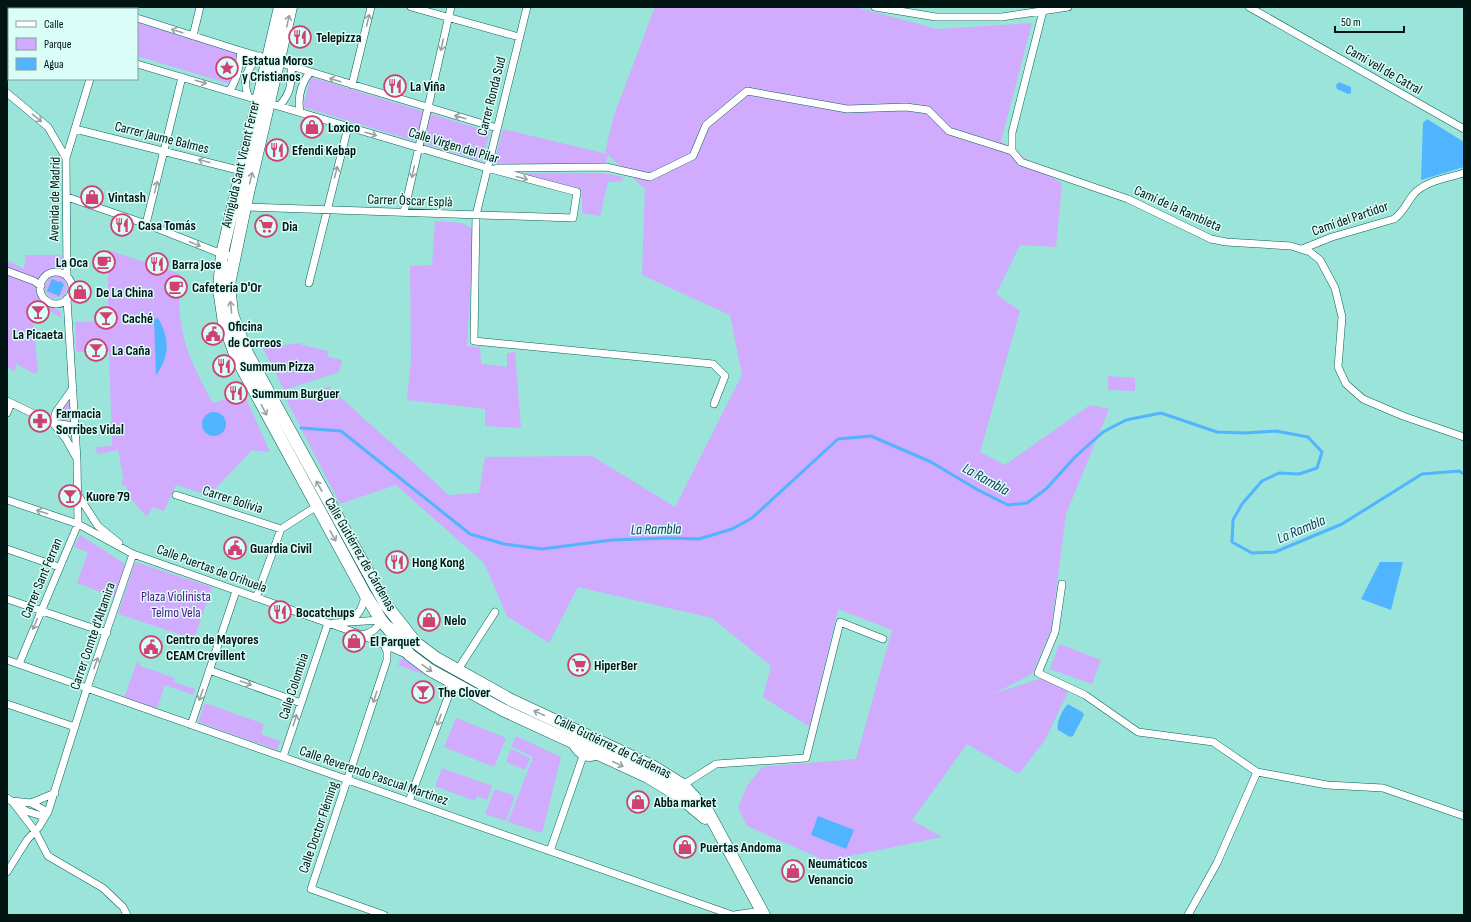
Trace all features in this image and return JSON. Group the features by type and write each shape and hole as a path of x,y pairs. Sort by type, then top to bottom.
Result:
{"highway":[{"name":"Avinguda Sant Vicent Ferrer","path":"235,257 245,207 275,104 269,59 280,7"},
{"name":"Avinguda Sant Vicent Ferrer","path":"222,254 242,171 253,97 292,7"},
{"name":"Calle Gutiérrez de Cárdenas","path":"222,254 219,289 224,323 236,357 365,594 381,620 410,655 453,684 600,756 648,777 676,794 704,817 725,845"},
{"name":"Calle Gutiérrez de Cárdenas","path":"235,257 229,284 232,314 246,353 386,605 416,643 458,671 511,700 654,767 683,785 708,812 725,845"},
{"path":"725,845 763,913"}],"street":[{"path":"104,7 110,8"},
{"path":"193,36 200,7"},
{"path":"352,85 371,7"},
{"path":"411,7 519,37"},
{"path":"404,212 451,7"},
{"name":"Carrer Ronda Sud","path":"527,7 476,215 474,341 713,364 725,376 714,404"},
{"path":"875,7 936,17 1002,17 1068,7"},
{"name":"Camí vell de Catral","path":"1249,7 1464,129"},
{"path":"487,168 606,167 650,177 693,156 706,125 747,91 846,109 906,107 928,110 949,131 1012,151 1012,133 1042,11"},
{"name":"Calle Virgen del Pilar","path":"138,18 427,108 497,128"},
{"path":"230,90 236,81 241,51"},
{"path":"253,97 245,86 245,74 250,64 269,59"},
{"name":"Calle Virgen del Pilar","path":"138,64 230,90 487,168 577,192 573,218"},
{"path":"275,104 287,97 291,88 291,66"},
{"path":"300,112 300,90 310,72"},
{"path":"146,224 182,77"},
{"name":"Avenida de Madrid","path":"67,275 66,158 90,80"},
{"path":"7,93 48,127 66,158"},
{"path":"309,283 348,127"},
{"name":"Carrer Jaume Balmes","path":"75,129 242,171"},
{"name":"Camí de la Rambleta","path":"1012,151 1021,162 1128,200 1211,239 1226,242 1291,246 1310,252 1320,260 1335,288 1342,317 1338,367 1346,384 1363,399 1403,416 1464,437"},
{"name":"Camí del Partidor","path":"1302,249 1332,237 1394,219 1401,214 1413,195 1421,188 1464,174"},
{"path":"67,197 146,224 222,254 235,257"},
{"name":"Carrer Òscar Esplà","path":"245,207 573,218"},
{"path":"7,271 34,281 41,286"},
{"path":"52,272 67,275 72,284 71,295 67,300 58,304 48,302 41,294 43,278 52,272"},
{"path":"67,300 77,460 78,524"},
{"path":"52,423 56,412 73,388"},
{"path":"7,413 9,402 52,423 74,426"},
{"path":"52,423 66,439 77,460"},
{"name":"Calle Puertas de Orihuela","path":"77,494 98,526 133,554"},
{"name":"Carrer Bolívia","path":"176,495 281,529"},
{"path":"7,500 78,524 98,526"},
{"path":"256,598 281,529 317,506"},
{"name":"Calle Puertas de Orihuela","path":"78,524 133,554 362,635 410,655"},
{"name":"Carrer Sant Ferran","path":"19,664 78,524"},
{"path":"7,549 59,567"},
{"name":"Carrer Comte d'Altamira","path":"7,872 27,840 46,815 55,794 87,688 133,554"},
{"path":"1062,584 1055,632 1038,673 1085,694 1138,732 1213,742 1257,772 1327,785 1383,788 1464,816"},
{"path":"191,724 236,591"},
{"path":"350,622 357,616 365,594"},
{"path":"7,599 107,633"},
{"path":"362,635 371,633 378,628 386,605"},
{"path":"458,671 495,612"},
{"path":"381,620 416,643"},
{"name":"Calle Puertas de Orihuela","path":"328,623 381,620"},
{"path":"683,785 716,764 806,758 840,622 883,639"},
{"name":"Calle Colombia","path":"283,758 328,623"},
{"name":"Calle Doctor Fléming","path":"382,643 387,651 387,660 311,889 384,915"},
{"name":"Calle Reverendo Pascual Martínez","path":"7,660 733,915 763,913"},
{"path":"209,670 301,703"},
{"path":"409,801 453,684"},
{"path":"7,704 75,727"},
{"path":"571,742 574,749 583,756 594,758 600,756"},
{"path":"550,851 583,756"},
{"path":"1188,915 1217,863 1257,772"},
{"path":"31,803 55,794"},
{"path":"10,799 31,803 46,815"},
{"path":"10,799 26,811 46,815"},
{"path":"10,799 35,831 48,856 103,888 123,907 127,915"}],"green space":[{"path":"89,7 92,8 18,8"},
{"path":"655,7 855,7 937,29 1032,23 1001,141 1062,184 1056,247 1020,245 996,294 1020,311 980,452 1005,465 1090,405 1109,409 1066,514 1051,630 1032,674 993,694 1051,675 1070,688 1045,740 1019,774 967,744 912,820 942,837 826,861 747,826 738,807 747,786 762,767 856,759 892,630 838,609 810,727 763,697 771,666 712,618 578,587 549,643 507,616 484,563 396,485 340,504 285,397 329,387 449,495 479,493 485,457 592,456 675,507 742,375 730,315 642,275 645,189 608,155 606,163 493,165 503,129 607,154 605,152 614,115"},
{"path":"138,22 239,53 230,84 138,56"},
{"path":"311,77 490,132 481,161 303,107"},
{"path":"512,173 604,173 623,177 622,181 608,182 600,216 582,213 582,190"},
{"path":"435,221 462,223 474,230 467,346 480,347 481,364 507,367 507,353 515,352 521,428 485,426 485,409 407,400 411,359 410,266 432,265"},
{"path":"108,250 180,274 179,306 184,339 193,365 201,381 213,403 244,394 270,452 252,450 208,495 176,485 164,511 153,507 147,516 129,497 126,485 122,486 121,482 124,481 118,450 97,454 96,447 112,446 109,352 76,352 75,322 108,321"},
{"path":"26,255 60,255 64,261 65,270 58,269 45,272 37,281 36,287 37,294 41,300 47,306 60,311 62,318 31,300 38,371 35,374 16,364 15,371 7,367 7,260 24,269"},
{"path":"52,276 60,276 67,283 67,291 60,298 52,298 45,291 45,283"},
{"path":"301,343 302,345 328,351 328,357 342,360 339,372 284,390 263,348"},
{"path":"1108,376 1135,378 1135,391 1108,390"},
{"path":"67,401 70,403 69,422 56,417"},
{"path":"80,535 125,564 114,597 77,583 88,552 74,547"},
{"name":"Plaza Violinista Telmo Vela","path":"135,562 212,587 194,639 118,614"},
{"path":"1059,644 1101,660 1092,684 1050,669"},
{"path":"402,657 426,675 398,665"},
{"path":"137,662 141,664 140,666 175,678 174,682 195,689 193,695 165,685 156,711 123,700"},
{"path":"205,703 264,724 261,734 280,741 277,750 198,722"},
{"path":"456,718 506,738 494,767 444,747"},
{"path":"516,736 561,757 542,833 508,822 533,757 511,746"},
{"path":"511,749 530,758 525,770 506,762"},
{"path":"442,768 492,786 487,800 477,796 475,801 435,786"},
{"path":"495,789 515,796 506,821 485,814"}],"water":[{"path":"1339,82 1351,87 1351,93 1348,94 1337,89 1336,85"},
{"path":"1427,119 1464,142 1464,167 1421,180 1423,123"},
{"path":"52,279 59,282 61,281 64,285 59,296 47,291"},
{"path":"158,318 165,333 167,347 164,361 156,375 154,319"},
{"path":"214,412 223,415 226,424 223,433 214,436 205,433 202,424 205,415"},
{"path":"1380,562 1403,562 1391,610 1361,599"},
{"path":"1068,704 1082,712 1084,715 1073,736 1070,737 1058,730 1060,717"},
{"path":"818,816 854,830 846,849 811,835"}],"waterway":[{"name":"La Rambla","path":"301,428 341,431 470,534 504,544 542,549 612,540 668,538 699,539 732,529 752,518 838,439 871,436 931,462 978,490 1008,505 1027,503 1046,489 1075,457 1103,432 1126,420 1161,413 1217,432 1245,433 1276,431 1308,437 1322,452 1317,468 1299,474 1279,473 1262,481 1242,504 1233,520 1232,542 1252,553 1275,552 1342,524 1422,474 1459,471 1464,474"}],"place":[{"name":"Telepizza","path":"300,37"},
{"name":"Estatua Moros y Cristianos","path":"227,68"},
{"name":"La Viña","path":"395,86"},
{"name":"Loxico","path":"312,127"},
{"name":"Efendi Kebap","path":"277,150"},
{"name":"Vintash","path":"92,197"},
{"name":"Casa Tomás","path":"122,225"},
{"name":"Dia","path":"266,226"},
{"name":"La Oca","path":"104,262"},
{"name":"Barra Jose","path":"157,264"},
{"name":"Cafetería D'Or","path":"176,287"},
{"name":"De La China","path":"80,292"},
{"name":"La Picaeta","path":"38,312"},
{"name":"Caché","path":"106,318"},
{"name":"Oficina de Correos","path":"213,334"},
{"name":"La Caña","path":"96,350"},
{"name":"Summum Pizza","path":"224,366"},
{"name":"Summum Burguer","path":"236,393"},
{"name":"Farmacia Sorribes Vidal","path":"40,421"},
{"name":"Kuore 79","path":"70,496"},
{"name":"Guardia Civil","path":"235,548"},
{"name":"Hong Kong","path":"397,562"},
{"name":"Bocatchups","path":"280,612"},
{"name":"Nelo","path":"429,620"},
{"name":"El Parquet","path":"354,641"},
{"name":"Centro de Mayores CEAM Crevillent","path":"151,647"},
{"name":"HiperBer","path":"579,665"},
{"name":"The Clover","path":"423,692"},
{"name":"Abba market","path":"638,802"},
{"name":"Puertas Andoma","path":"685,847"},
{"name":"Neumáticos Venancio","path":"793,871"}]}
